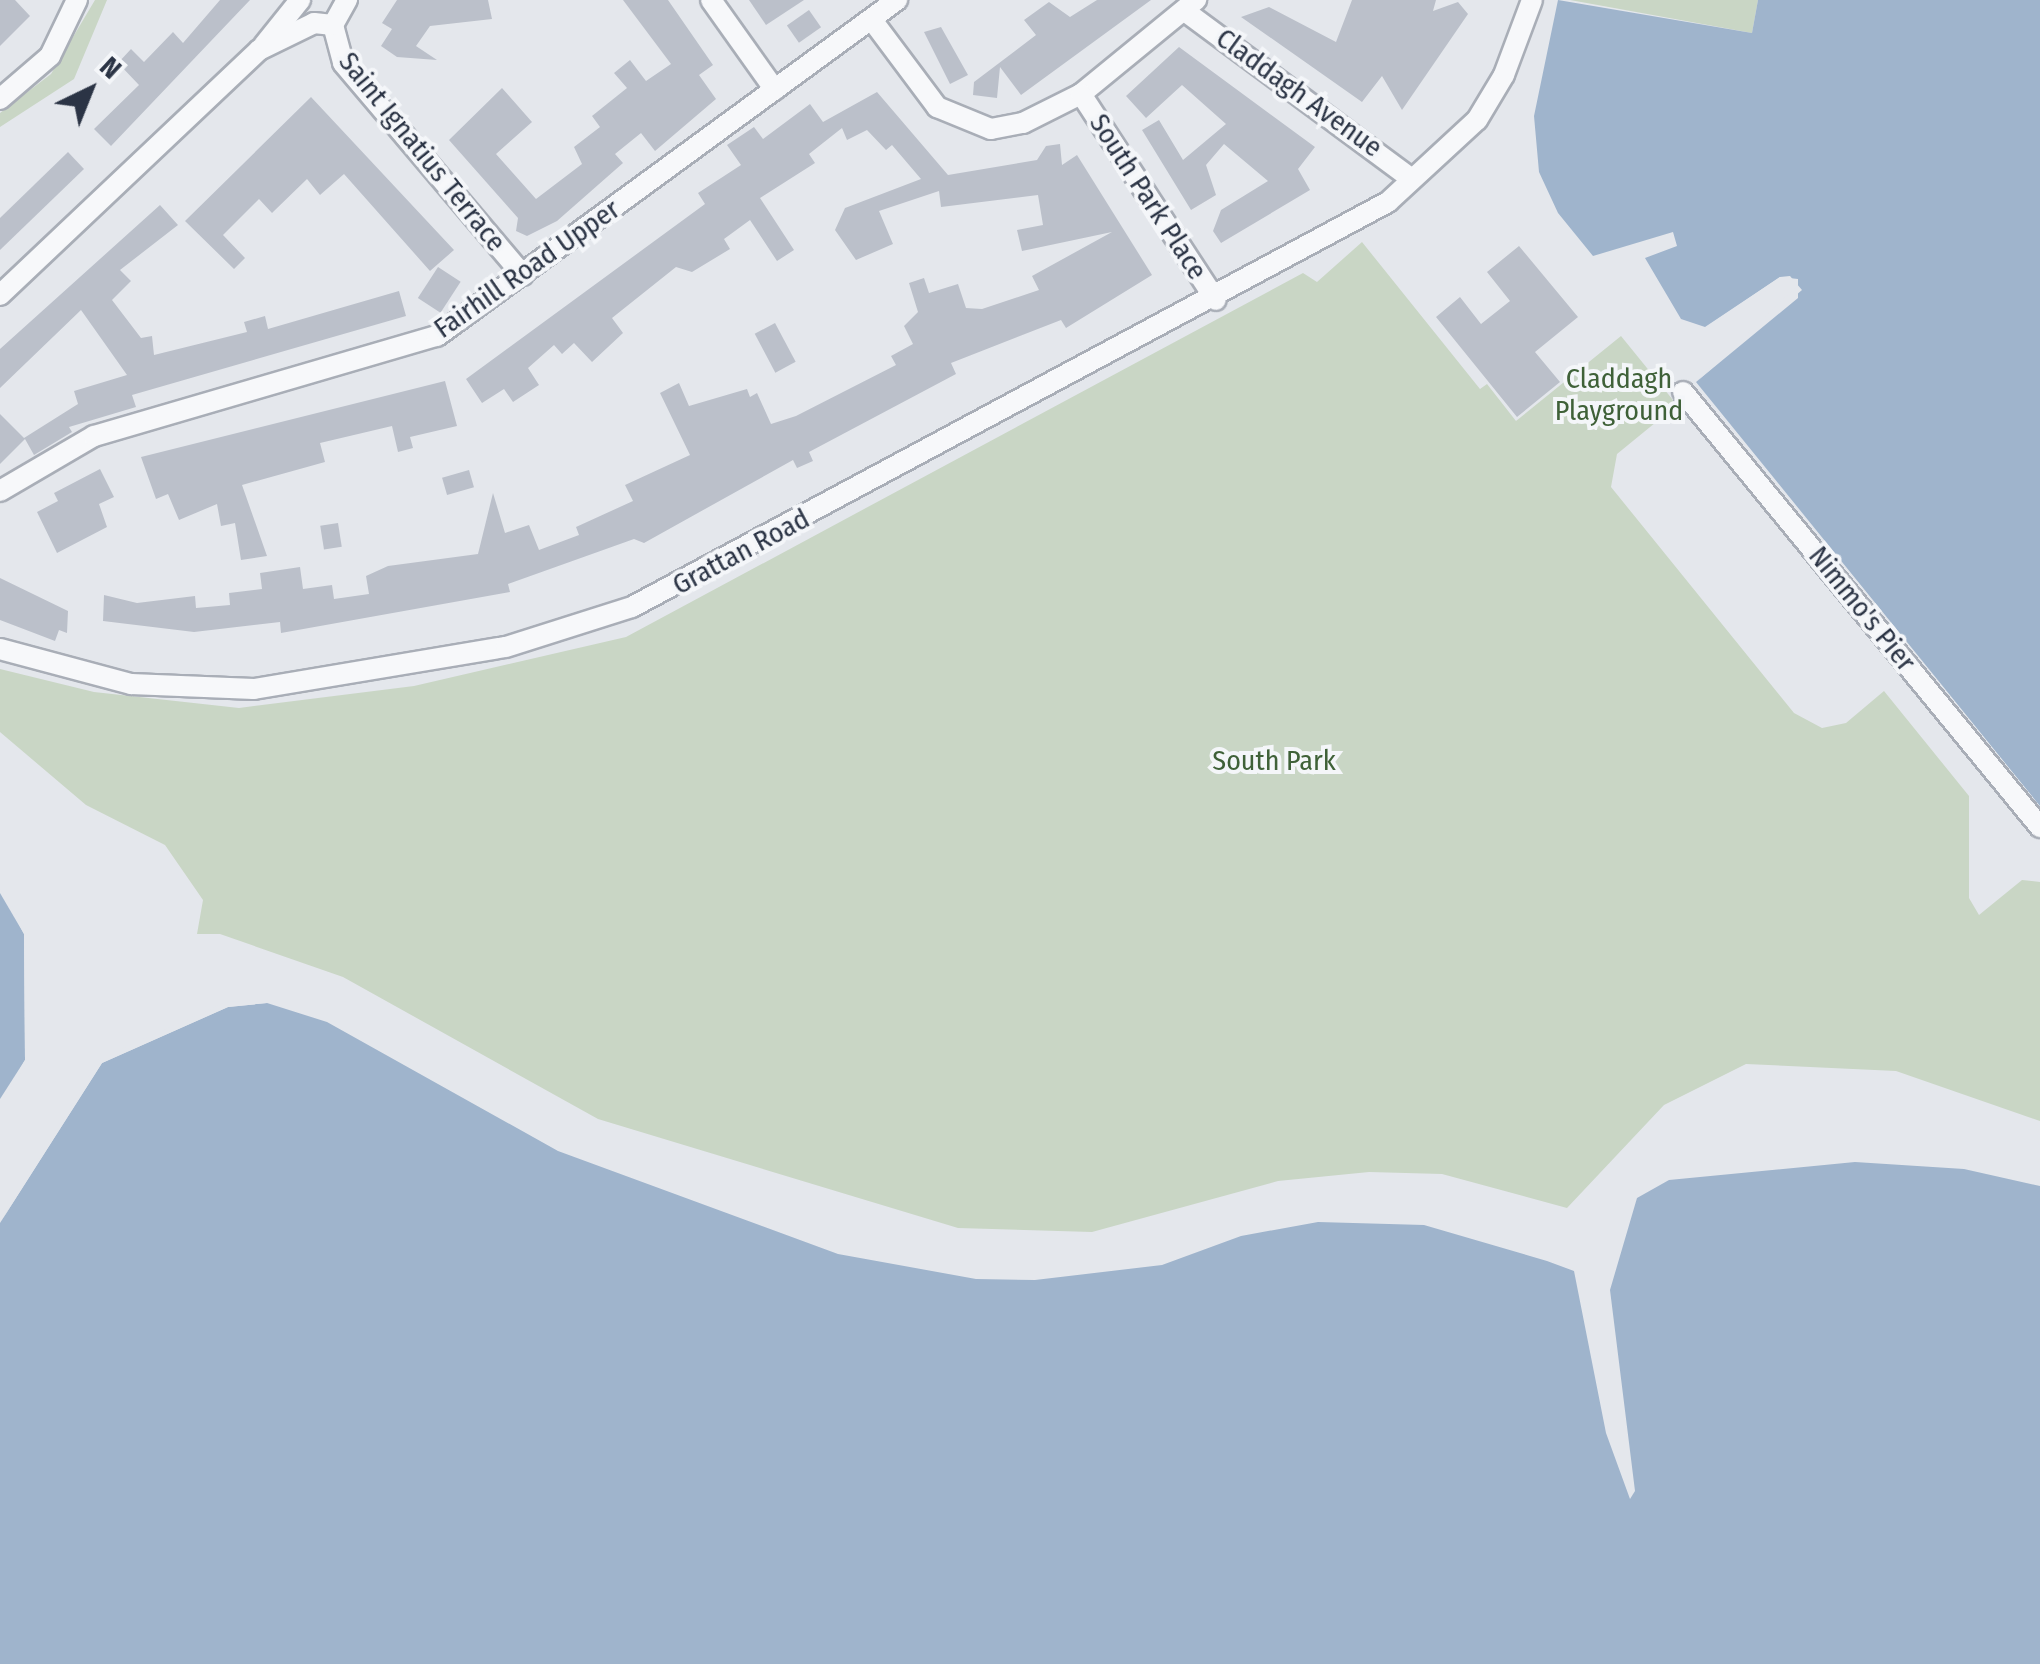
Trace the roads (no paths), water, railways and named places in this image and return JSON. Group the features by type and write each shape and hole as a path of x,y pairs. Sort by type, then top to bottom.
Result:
{"street":[{"path":"0,99 50,56 77,0"},
{"path":"0,295 259,50 300,0"},
{"path":"259,50 314,23 333,25 347,0"},
{"path":"711,0 774,90"},
{"name":"Fairhill Road Upper","path":"0,492 94,436 437,336 897,0"},
{"name":"Grattan Road","path":"0,649 73,672 187,690 330,679 506,648 658,596 1216,300 1379,208 1408,176 1467,134 1504,75 1532,0"},
{"path":"872,20 918,86 965,123 1006,128 1081,94 1191,6"},
{"name":"Claddagh Avenue","path":"1191,6 1408,176"},
{"name":"Saint Ignatius Terrace","path":"333,25 343,63 523,275"},
{"name":"South Park Place","path":"1081,94 1216,300"},
{"name":"Nimmo's Pier","path":"1683,392 2040,827"}],"water":[{"path":"1558,0 1752,33 1758,0 2040,0 2040,806 1696,382 1802,290 1790,276 1780,277 1705,327 1681,319 1645,258 1677,246 1673,232 1593,256 1558,213 1539,172 1534,116"},
{"path":"0,893 24,934 25,1060 0,1099"},
{"path":"267,1003 327,1022 558,1151 838,1254 976,1279 1035,1280 1162,1265 1241,1236 1318,1222 1424,1225 1547,1261 1574,1271 1606,1433 1630,1499 1635,1491 1610,1290 1637,1198 1669,1180 1855,1162 1964,1169 2040,1186 2040,1664 0,1664 0,1223 102,1063 228,1007"}],"park label":[{"name":"Claddagh Playground","path":"1619,395"},
{"name":"South Park","path":"1274,761"}]}
